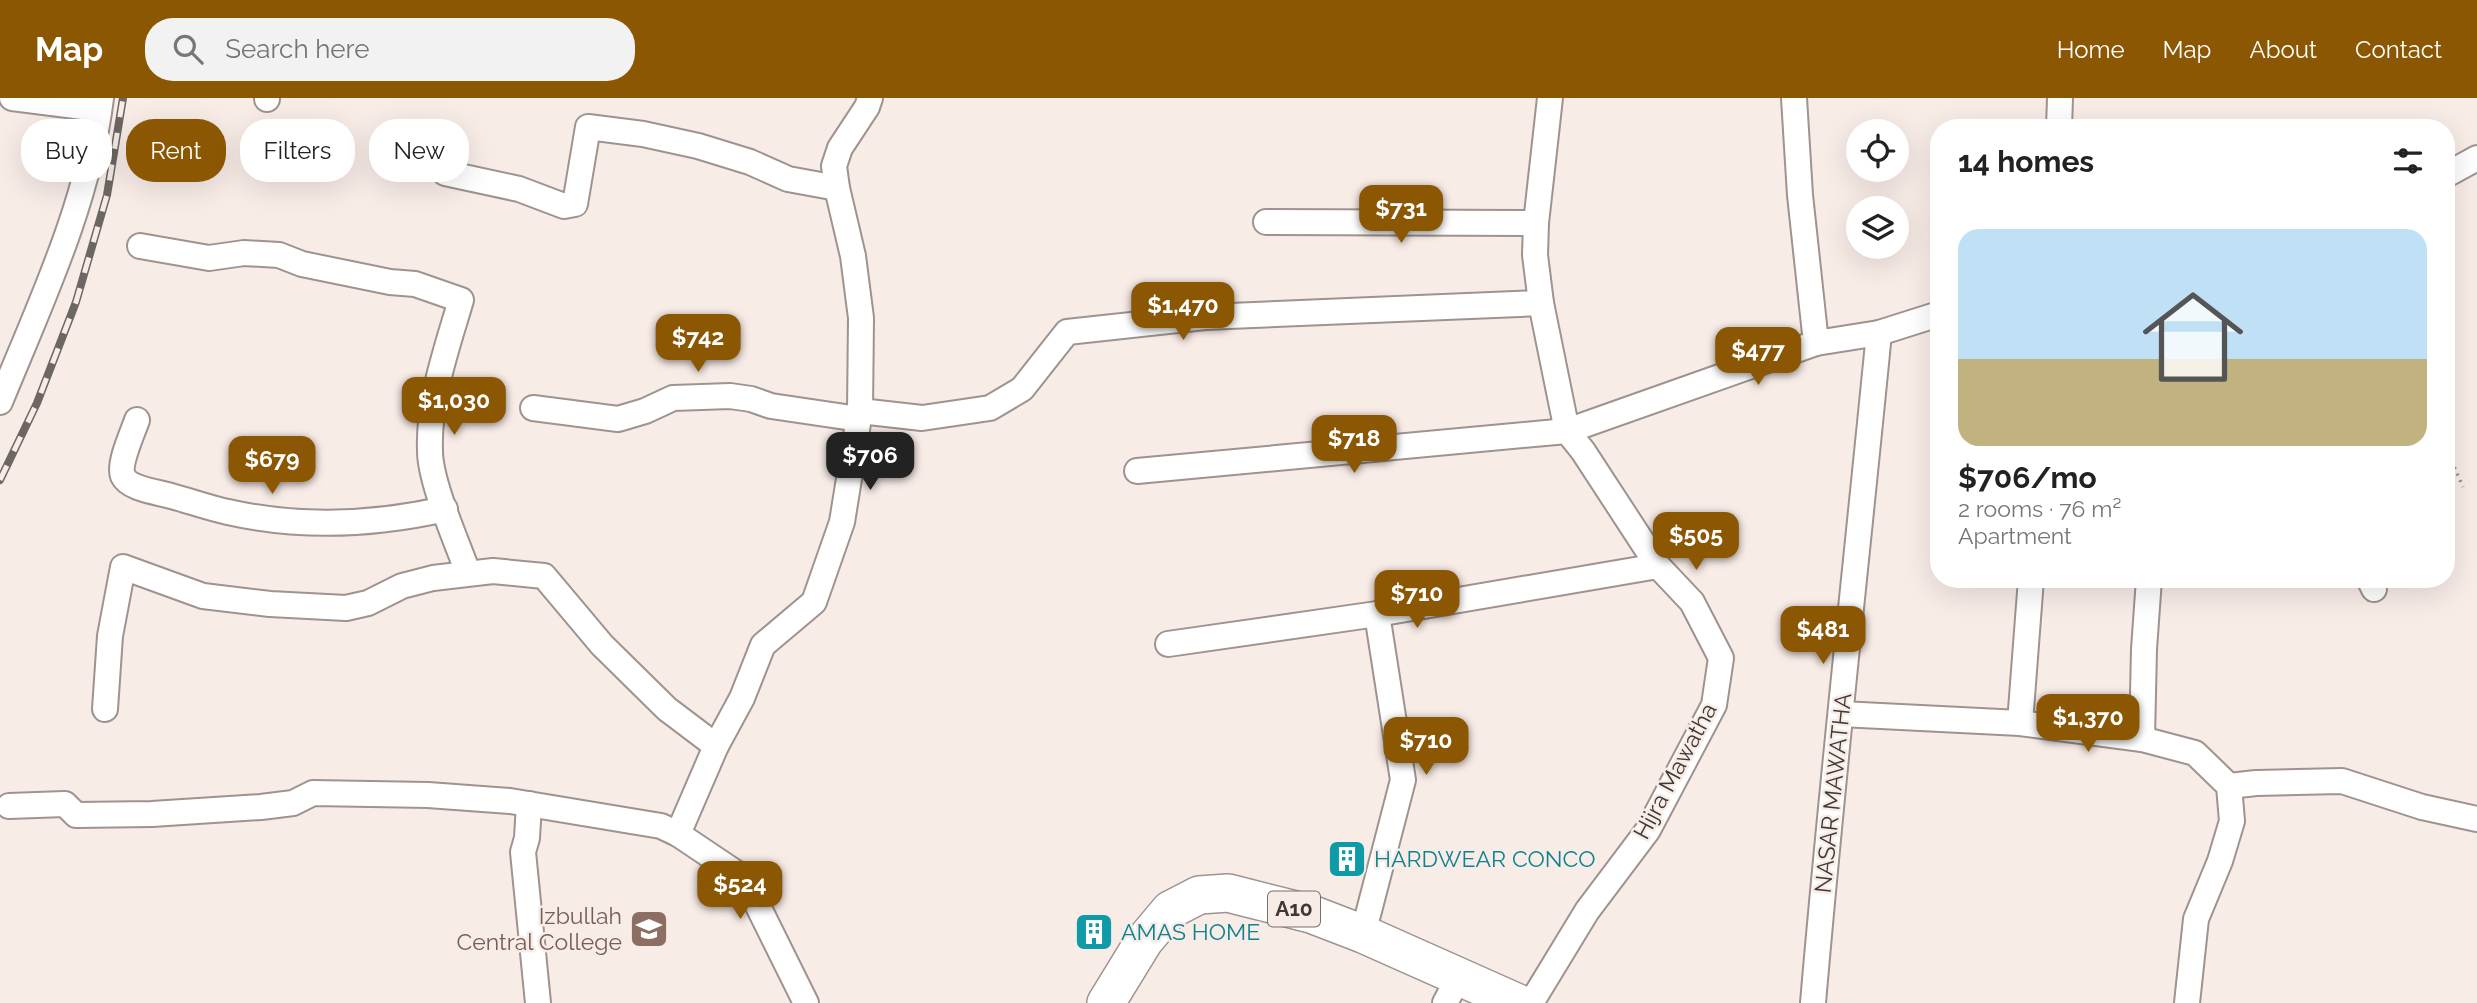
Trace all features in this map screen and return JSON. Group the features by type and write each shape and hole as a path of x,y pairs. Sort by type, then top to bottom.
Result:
{"highway":[{"name":"A10","path":"1106,1003 1144,941 1170,910 1199,895 1228,893 1311,914 1363,934 1452,990 1518,1003"}],"street":[{"path":"0,402 39,311 67,236 89,160 100,104 12,98"},
{"path":"678,834 716,746 742,698 763,645 814,602 842,522 859,415 861,318 853,256 834,166 840,148 870,98"},
{"name":"Hijra Mawatha","path":"1531,1003 1587,911 1648,830 1714,705 1721,658 1692,602 1658,566 1567,431 1541,303 1535,255 1550,98"},
{"path":"1794,98 1800,195 1816,343"},
{"path":"2059,119 2060,98"},
{"path":"469,178 519,189 565,206 575,204 587,127 643,134 698,146 750,162 788,179 837,188"},
{"path":"2455,171 2477,158"},
{"path":"1266,222 1536,223"},
{"path":"140,246 209,258 244,253 279,255 302,264 390,282 415,284 460,300 439,381 429,452 445,509 468,573"},
{"path":"533,408 618,419 645,411 673,398 730,397 751,399 771,406 922,418 990,408 1022,389 1066,332 1205,317 1541,303"},
{"path":"1137,471 1567,431 1816,343 1879,333 1930,317"},
{"name":"NASAR MAWATHA","path":"1813,1003 1831,791 1879,333"},
{"path":"137,420 121,468 124,478 131,484 144,488 228,512 281,521 363,521 414,516 445,509"},
{"path":"1168,644 1377,614 1658,566"},
{"path":"105,709 110,636 123,567 203,596 270,604 345,608 368,603 412,583 493,571 544,576 602,645 667,709 716,746"},
{"path":"2020,723 2030,588"},
{"path":"2143,739 2144,649 2148,588"},
{"path":"1363,934 1403,780 1377,614"},
{"path":"1841,714 2020,723 2143,739 2195,752 2229,786 2232,821 2220,861 2196,919 2187,1003"},
{"path":"2229,786 2342,782 2422,807 2477,819"},
{"path":"9,806 65,804 76,815 152,814 293,803 313,793 428,795 529,804 661,826 678,834 736,873 751,892 806,1003"},
{"path":"529,804 527,838 523,852 538,1003"}],"path":[{"path":"2455,469 2463,487"}],"railway":[{"path":"0,480 37,403 76,302 107,195 123,98"}],"place":[{"name":"HARDWEAR CONCO","path":"1347,859"},
{"name":"Izbullah Central College","path":"649,929"},
{"name":"AMAS HOME","path":"1094,932"}]}
